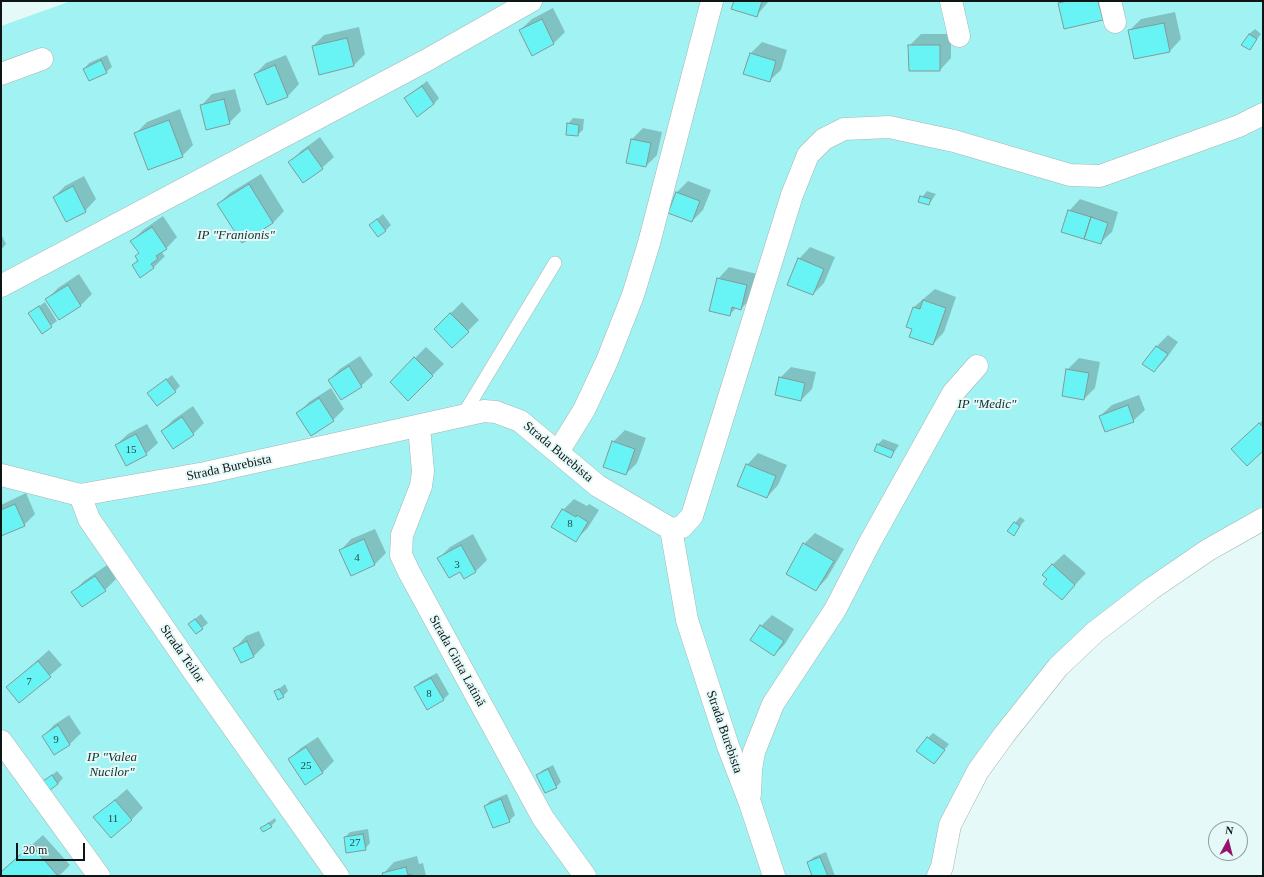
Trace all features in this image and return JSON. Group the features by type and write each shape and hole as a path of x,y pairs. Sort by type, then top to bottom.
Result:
{"street":[{"path":"1,286 427,60 531,1"},
{"path":"558,452 584,410 607,362 633,295 649,243 712,1"},
{"path":"951,1 959,36"},
{"path":"1,74 42,59"},
{"path":"671,529 682,527 692,516 792,195 808,155 824,139 844,129 889,127 954,141 1070,175 1100,176 1239,126 1263,114"},
{"path":"750,803 751,769 754,752 761,730 773,704 835,610 870,542 953,393 977,366"},
{"name":"Strada Burebista","path":"80,495 205,473 419,427 484,411 508,415 520,421 537,433 598,486 671,529 687,620 723,732 750,803 774,876"},
{"name":"Strada Ginta Latină","path":"419,427 423,465 421,486 402,535 402,555 412,579 543,818 585,876"},
{"path":"1,475 80,495"},
{"name":"Strada Teilor","path":"80,495 89,519 194,672 338,876"},
{"path":"938,876 942,867 950,825 978,771 1004,734 1058,667 1095,632 1151,589 1208,550 1263,519"},
{"path":"723,732 735,737 751,735 761,730"},
{"path":"1,742 99,876"}],"lane":[{"path":"463,415 555,263"}],"green space":[{"path":"71,1 1263,1 1263,530 1212,557 1089,646 1046,695 991,768 960,823 950,876 1,876 1,26"}],"building":[{"path":"734,1 762,1 757,17 731,9"},
{"path":"1067,1 1098,1 1103,20 1064,29 1058,3"},
{"path":"542,19 554,44 532,56 519,30"},
{"path":"1164,23 1170,52 1134,59 1128,30"},
{"path":"1249,34 1257,39 1250,50 1241,45"},
{"path":"347,38 354,66 319,75 312,46"},
{"path":"908,45 940,45 940,71 909,71"},
{"path":"750,53 776,61 770,82 743,74"},
{"path":"101,60 107,73 89,81 83,69"},
{"path":"275,65 288,97 267,105 254,74"},
{"path":"422,86 434,104 417,117 404,98"},
{"path":"224,99 230,124 206,130 200,105"},
{"path":"169,120 183,157 148,170 134,133"},
{"path":"567,123 579,125 578,136 566,135"},
{"path":"631,139 651,143 646,167 626,163"},
{"path":"308,148 323,169 303,183 288,162"},
{"path":"249,184 273,223 242,243 217,204"},
{"path":"73,186 86,212 66,222 53,197"},
{"path":"676,192 700,201 692,222 668,213"},
{"path":"920,196 931,199 929,205 918,202"},
{"path":"1068,210 1091,217 1084,239 1061,232"},
{"path":"1091,217 1108,223 1101,244 1084,239"},
{"path":"377,219 386,231 378,237 369,225"},
{"path":"152,227 167,249 156,256 158,259 151,264 154,268 140,278 132,265 138,261 135,256 139,253 130,241"},
{"path":"798,258 824,269 813,295 787,285"},
{"path":"717,278 747,285 741,310 732,307 730,316 709,311"},
{"path":"68,285 81,306 59,320 45,299"},
{"path":"923,300 946,308 933,345 909,337 912,329 906,327 913,307 920,309"},
{"path":"39,306 52,327 42,334 28,313"},
{"path":"450,313 469,332 452,348 434,329"},
{"path":"1156,346 1168,354 1154,372 1142,364"},
{"path":"414,357 433,376 408,401 390,382"},
{"path":"349,366 362,387 341,400 328,380"},
{"path":"1066,369 1089,373 1084,400 1062,396"},
{"path":"779,377 805,383 801,401 775,395"},
{"path":"166,379 176,392 157,406 147,393"},
{"path":"319,398 334,421 311,436 296,413"},
{"path":"1128,405 1134,422 1105,432 1099,416"},
{"path":"182,417 194,435 173,449 161,431"},
{"path":"1259,423 1263,427 1263,451 1247,466 1231,449"},
{"path":"136,434 147,455 126,466 115,445"},
{"path":"612,441 635,449 626,475 603,467"},
{"path":"877,444 894,451 891,458 874,451"},
{"path":"746,464 776,476 767,498 737,486"},
{"path":"15,504 25,526 1,536 1,510"},
{"path":"562,509 576,517 577,515 588,522 576,542 551,527"},
{"path":"1014,522 1020,526 1014,536 1007,531"},
{"path":"364,539 375,565 351,576 339,550"},
{"path":"803,543 834,561 816,591 786,574"},
{"path":"461,545 476,572 464,579 460,572 449,578 437,558"},
{"path":"1052,564 1075,585 1062,600 1043,584 1047,579 1042,575"},
{"path":"95,576 106,591 82,607 71,592"},
{"path":"195,619 203,629 196,634 188,624"},
{"path":"760,625 784,641 774,656 750,640"},
{"path":"247,641 254,657 241,663 233,648"},
{"path":"38,661 51,677 19,703 6,687"},
{"path":"431,678 444,700 427,710 414,687"},
{"path":"279,689 284,697 278,700 274,691"},
{"path":"58,725 70,745 54,755 42,736"},
{"path":"927,737 945,750 934,764 916,751"},
{"path":"306,747 323,773 305,785 288,759"},
{"path":"548,769 557,788 545,793 536,775"},
{"path":"52,775 58,784 50,790 43,781"},
{"path":"501,799 510,822 493,828 484,806"},
{"path":"115,800 132,820 111,838 93,817"},
{"path":"269,823 272,827 263,832 260,828"},
{"path":"363,834 366,850 346,853 344,837"},
{"path":"31,845 58,876 1,876 1,872"},
{"path":"820,857 828,876 812,876 807,862"},
{"path":"406,867 408,875 411,874 412,876 383,876 382,873"}],"park label":[{"name":"IP \"Franionis\"","path":"236,236"},
{"name":"IP \"Medic\"","path":"987,405"},
{"name":"IP \"Valea Nucilor\"","path":"112,766"}]}
